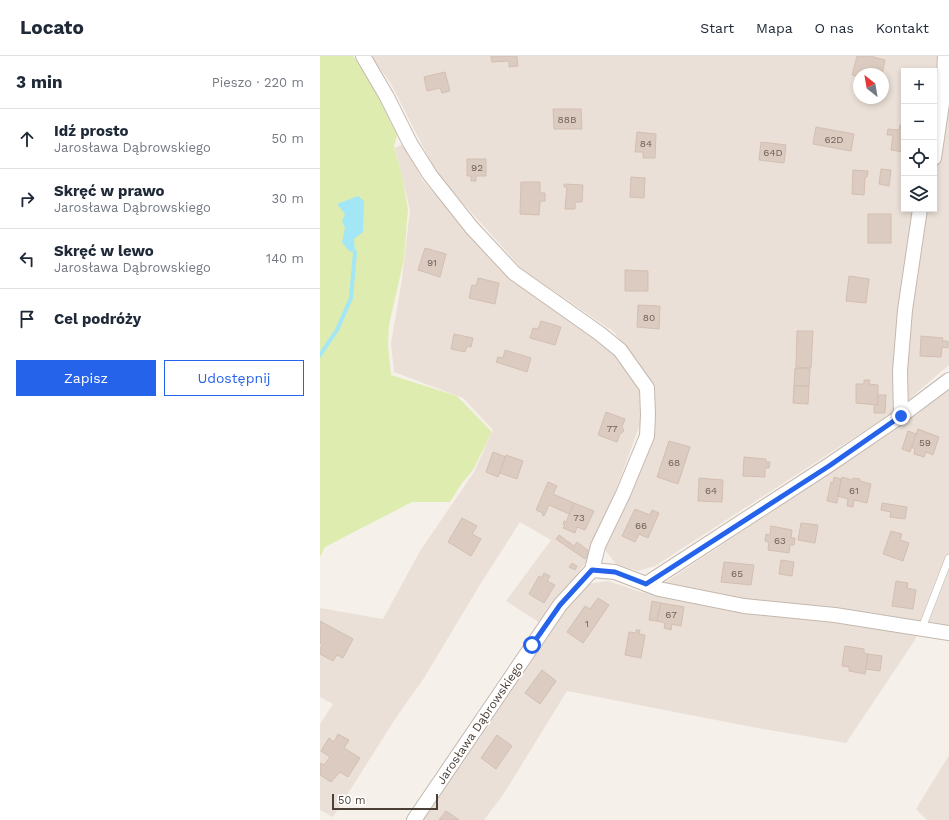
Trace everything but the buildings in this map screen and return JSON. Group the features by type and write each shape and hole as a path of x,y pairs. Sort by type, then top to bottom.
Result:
{"street":[{"name":"Jarosława Dąbrowskiego","path":"363,56 387,97 410,144 430,175 472,228 514,273 599,333 620,350 647,388 647,436 623,494 598,546 592,570 560,605 414,820"},
{"path":"937,140 943,97 945,56"},
{"path":"901,416 900,372 905,310 920,212"},
{"path":"646,584 829,466 901,416 949,380"},
{"path":"592,570 615,572 659,589 744,606 835,615 949,633"}],"lane":[{"path":"922,628 949,558"}],"shaded area":[{"path":"370,56 949,56 949,365 895,411 655,566 638,571 616,564 605,550 655,430 653,385 614,332 523,270 437,174 390,82"},
{"path":"404,144 423,181 447,208 599,339 623,364 640,390 643,416 593,553 540,623 506,601 551,540 520,522 481,583 424,678 397,716 333,817 320,810 320,724 333,704 320,697 320,608 383,619 420,551 474,472 493,430 463,398 394,372 391,343 402,279 410,210 395,148"},
{"path":"949,388 949,626 920,622 915,640 846,743 752,727 567,691 503,795 484,820 419,820 566,607 588,584 608,581 644,593 663,584 918,414"},
{"path":"949,755 949,820 927,820 916,809"}],"green space":[{"path":"320,56 353,56 370,80 397,135 394,146 402,176 408,209 404,259 389,325 388,345 391,375 457,396 492,432 473,470 462,483 450,502 412,502 325,547 320,557"}],"water":[{"path":"358,196 364,201 363,232 354,239 355,252 349,251 342,242 345,228 342,221 345,214 337,204"}],"waterway":[{"path":"320,355 337,330 351,298 355,252"}],"route":[{"path":"532,645 560,605 592,570 615,572 646,584 829,466 901,416"}]}
